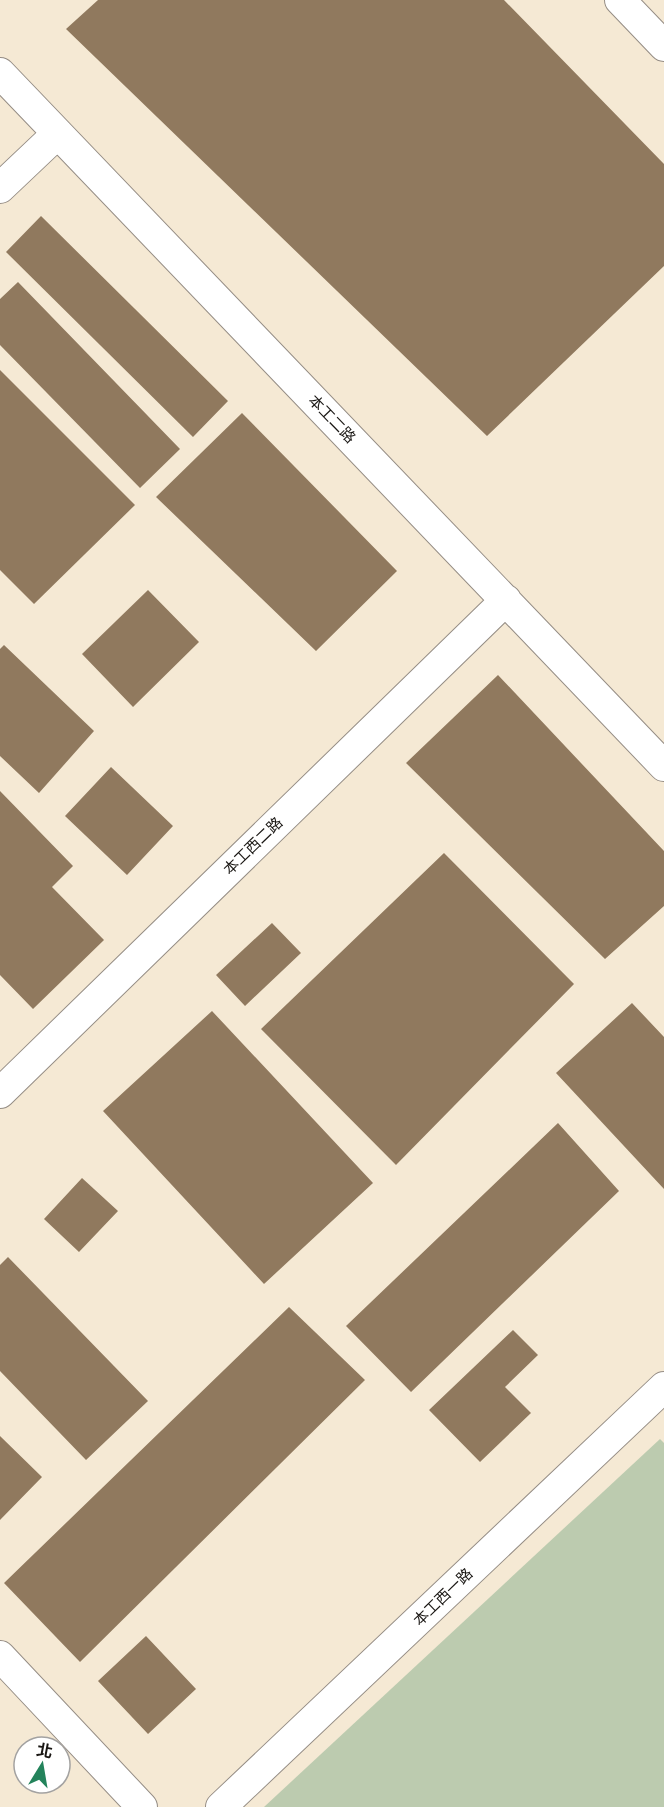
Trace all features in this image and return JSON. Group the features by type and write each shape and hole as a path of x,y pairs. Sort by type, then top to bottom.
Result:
{"street":[{"path":"620,0 664,46"},
{"name":"本工二路","path":"0,73 664,766"},
{"path":"0,188 57,134"},
{"name":"本工西二路","path":"0,1093 506,600"},
{"name":"本工西一路","path":"221,1807 664,1387"},
{"path":"0,1656 142,1807"}],"shaded area":[{"path":"0,0 664,0 664,1807 0,1807"}],"green space":[{"path":"660,1439 664,1443 664,1807 264,1807"}],"building":[{"path":"98,0 504,0 664,164 664,266 487,436 66,29"},
{"path":"41,216 228,401 193,437 6,252"},
{"path":"18,282 180,449 140,488 0,345 0,299"},
{"path":"0,370 135,505 34,604 0,570"},
{"path":"242,413 397,571 316,651 156,497"},
{"path":"148,590 199,642 133,707 82,654"},
{"path":"4,645 94,731 39,793 0,756 0,649"},
{"path":"498,675 664,851 664,906 605,959 406,763"},
{"path":"111,767 173,826 127,875 65,816"},
{"path":"0,791 73,866 52,887 104,940 33,1009 0,975"},
{"path":"444,853 574,984 396,1165 261,1029"},
{"path":"272,923 301,953 245,1006 216,975"},
{"path":"632,1003 664,1037 664,1189 556,1073"},
{"path":"212,1011 373,1183 264,1284 103,1111"},
{"path":"558,1123 619,1191 411,1392 346,1326"},
{"path":"82,1178 118,1211 79,1252 44,1219"},
{"path":"8,1257 148,1401 86,1460 0,1371 0,1265"},
{"path":"289,1307 365,1380 80,1662 4,1583"},
{"path":"513,1330 538,1355 505,1387 531,1413 480,1462 429,1410"},
{"path":"0,1436 42,1477 0,1520"},
{"path":"146,1636 196,1689 148,1734 98,1681"}]}
